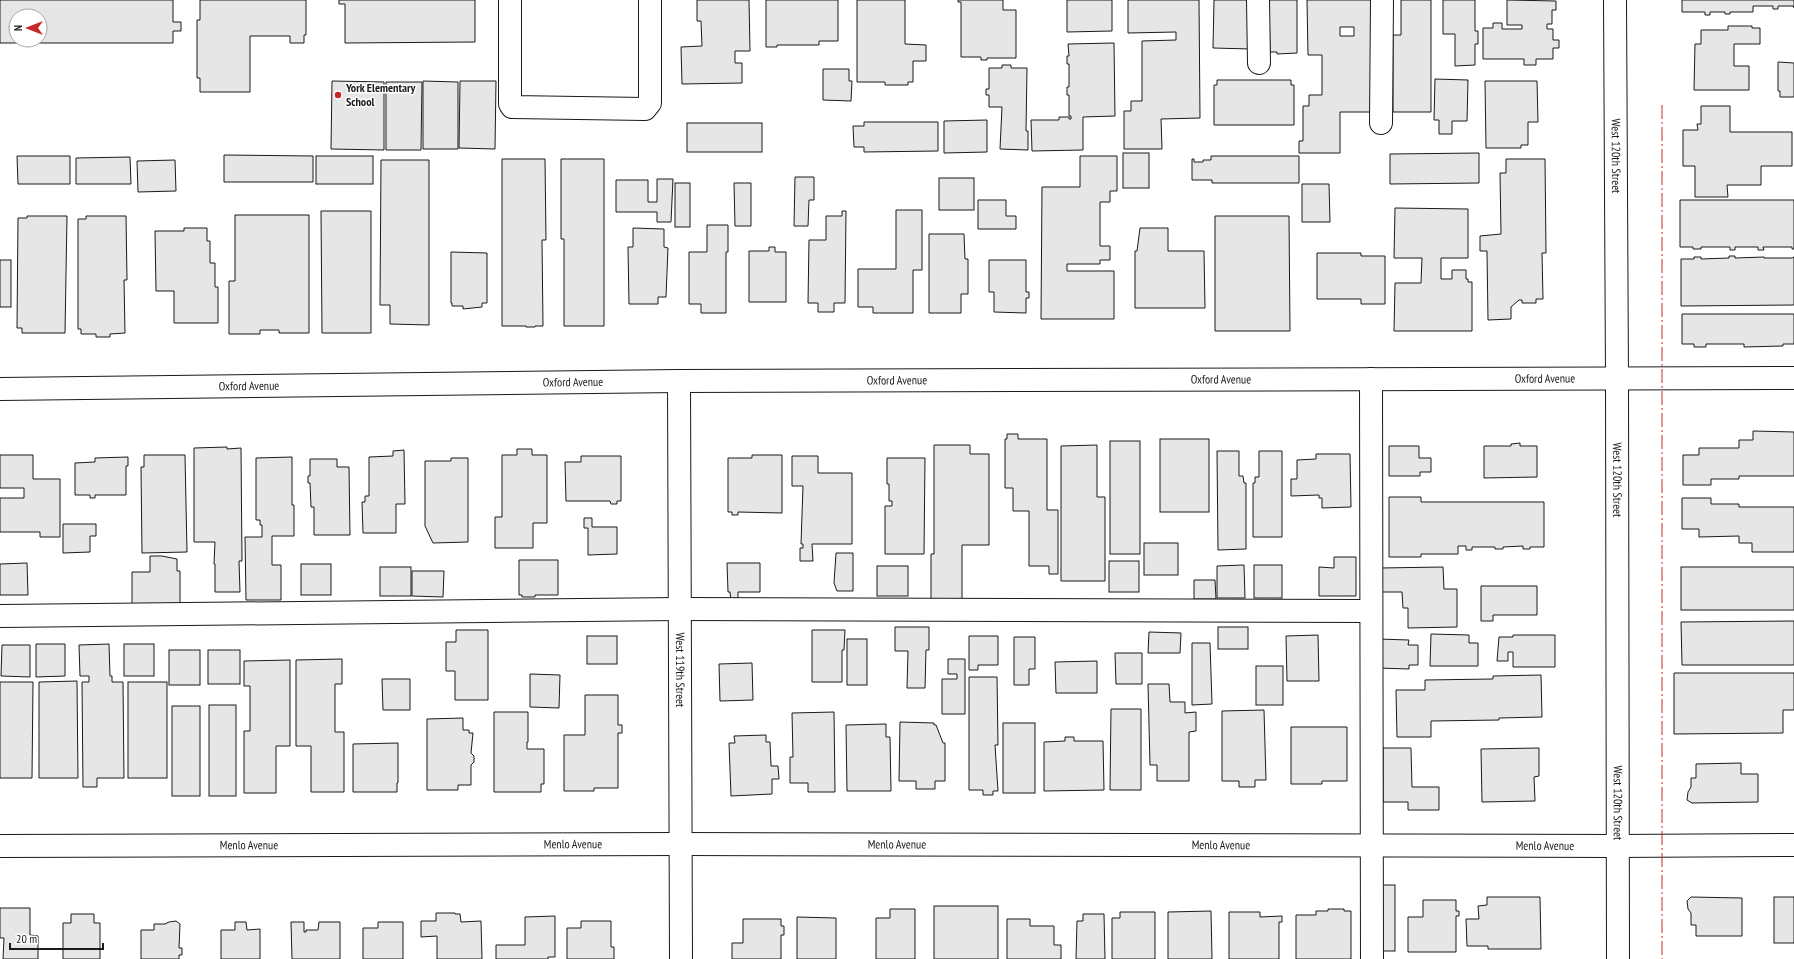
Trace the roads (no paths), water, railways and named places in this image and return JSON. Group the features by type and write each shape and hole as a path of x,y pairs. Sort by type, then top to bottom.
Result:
{"street":[{"path":"510,0 510,104 512,107 645,109 650,103 650,0"},
{"path":"1258,0 1259,63"},
{"path":"1381,123 1382,0"},
{"name":"West 120th Street","path":"1614,0 1617,379 1618,959"},
{"name":"Oxford Avenue","path":"0,389 679,381 1794,378"},
{"path":"1370,379 1370,846 1372,959"},
{"name":"West 119th Street","path":"679,381 681,959"},
{"path":"0,616 680,609 1370,612"},
{"name":"Menlo Avenue","path":"0,846 681,844 1370,846 1794,845"}],"place":[{"name":"York Elementary School","path":"338,95"}]}
